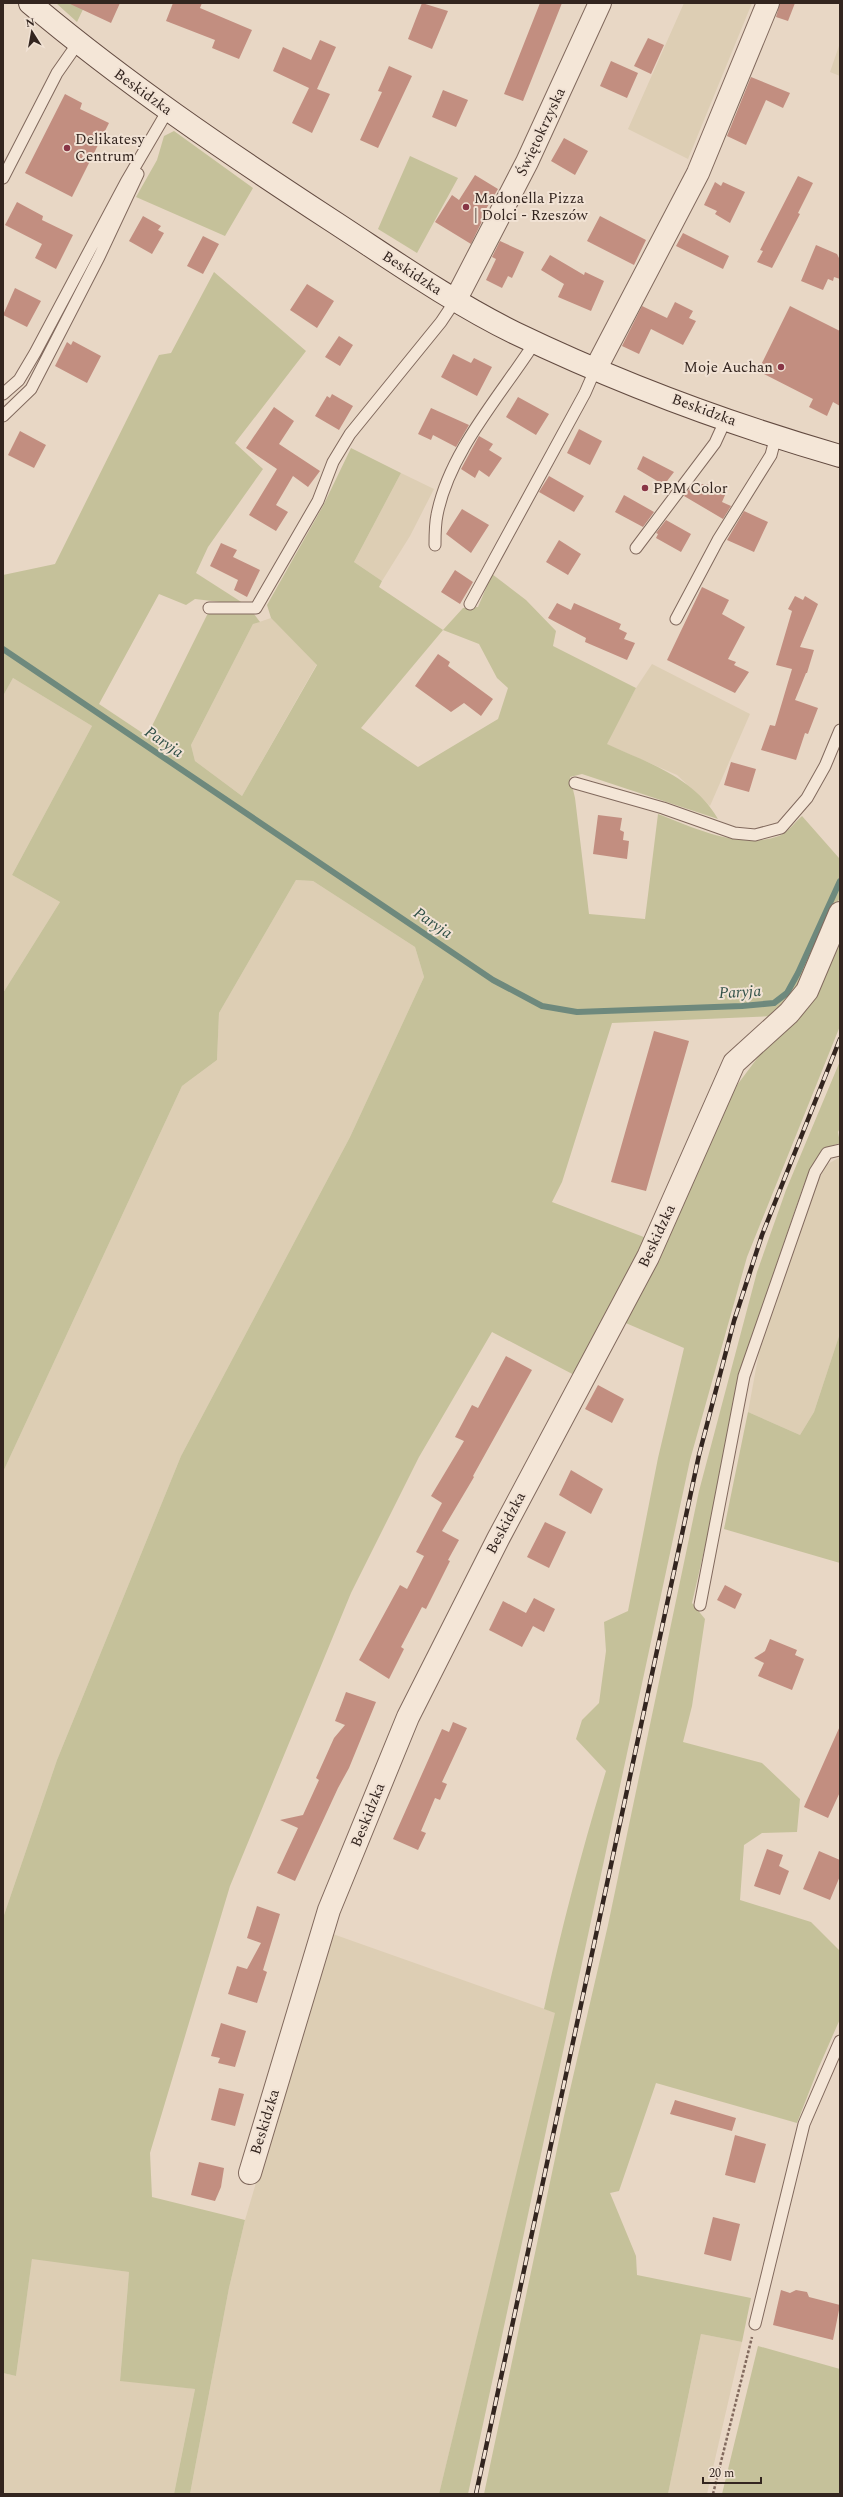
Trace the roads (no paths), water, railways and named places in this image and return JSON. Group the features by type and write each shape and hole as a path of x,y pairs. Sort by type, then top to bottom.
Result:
{"street":[{"name":"Beskidzka","path":"30,3 78,43 168,110 253,169 455,301 535,342 595,370 726,419 840,456"},
{"name":"Świętokrzyska","path":"455,301 527,162 600,3"},
{"path":"595,370 698,173 768,3"},
{"name":"Beskidzka","path":"250,2173 329,1910 408,1717 498,1538 648,1257 734,1063 789,1013 807,991 840,913"}],"lane":[{"path":"3,178 57,73 78,43"},
{"path":"3,394 19,380 35,353 139,159 168,110"},
{"path":"3,416 31,389 102,250 138,173 139,159"},
{"path":"209,608 256,608 318,501 333,462 350,434 441,322 455,301"},
{"path":"435,545 436,515 452,470 486,414 535,342"},
{"path":"470,604 585,393 595,370"},
{"path":"636,548 715,443 726,419"},
{"path":"676,619 718,540 771,455 776,436"},
{"path":"575,783 663,808 734,833 755,835 781,828 807,798 825,766 840,730"},
{"path":"700,1606 744,1376 815,1172 827,1153 840,1150"},
{"path":"755,2324 804,2124 840,2041"}],"waterway":[{"name":"Paryja","path":"3,649 493,980 542,1006 577,1012 742,1006 774,1003 787,993 798,973 840,881"}],"railway":[{"path":"476,2494 699,1455 734,1321 762,1235 840,1039"}],"place":[{"name":"Delikatesy Centrum","path":"67,148"},
{"name":"Madonella Pizza | Dolci - Rzeszów","path":"466,207"},
{"name":"Moje Auchan","path":"781,367"},
{"name":"PPM Color","path":"645,488"}]}
